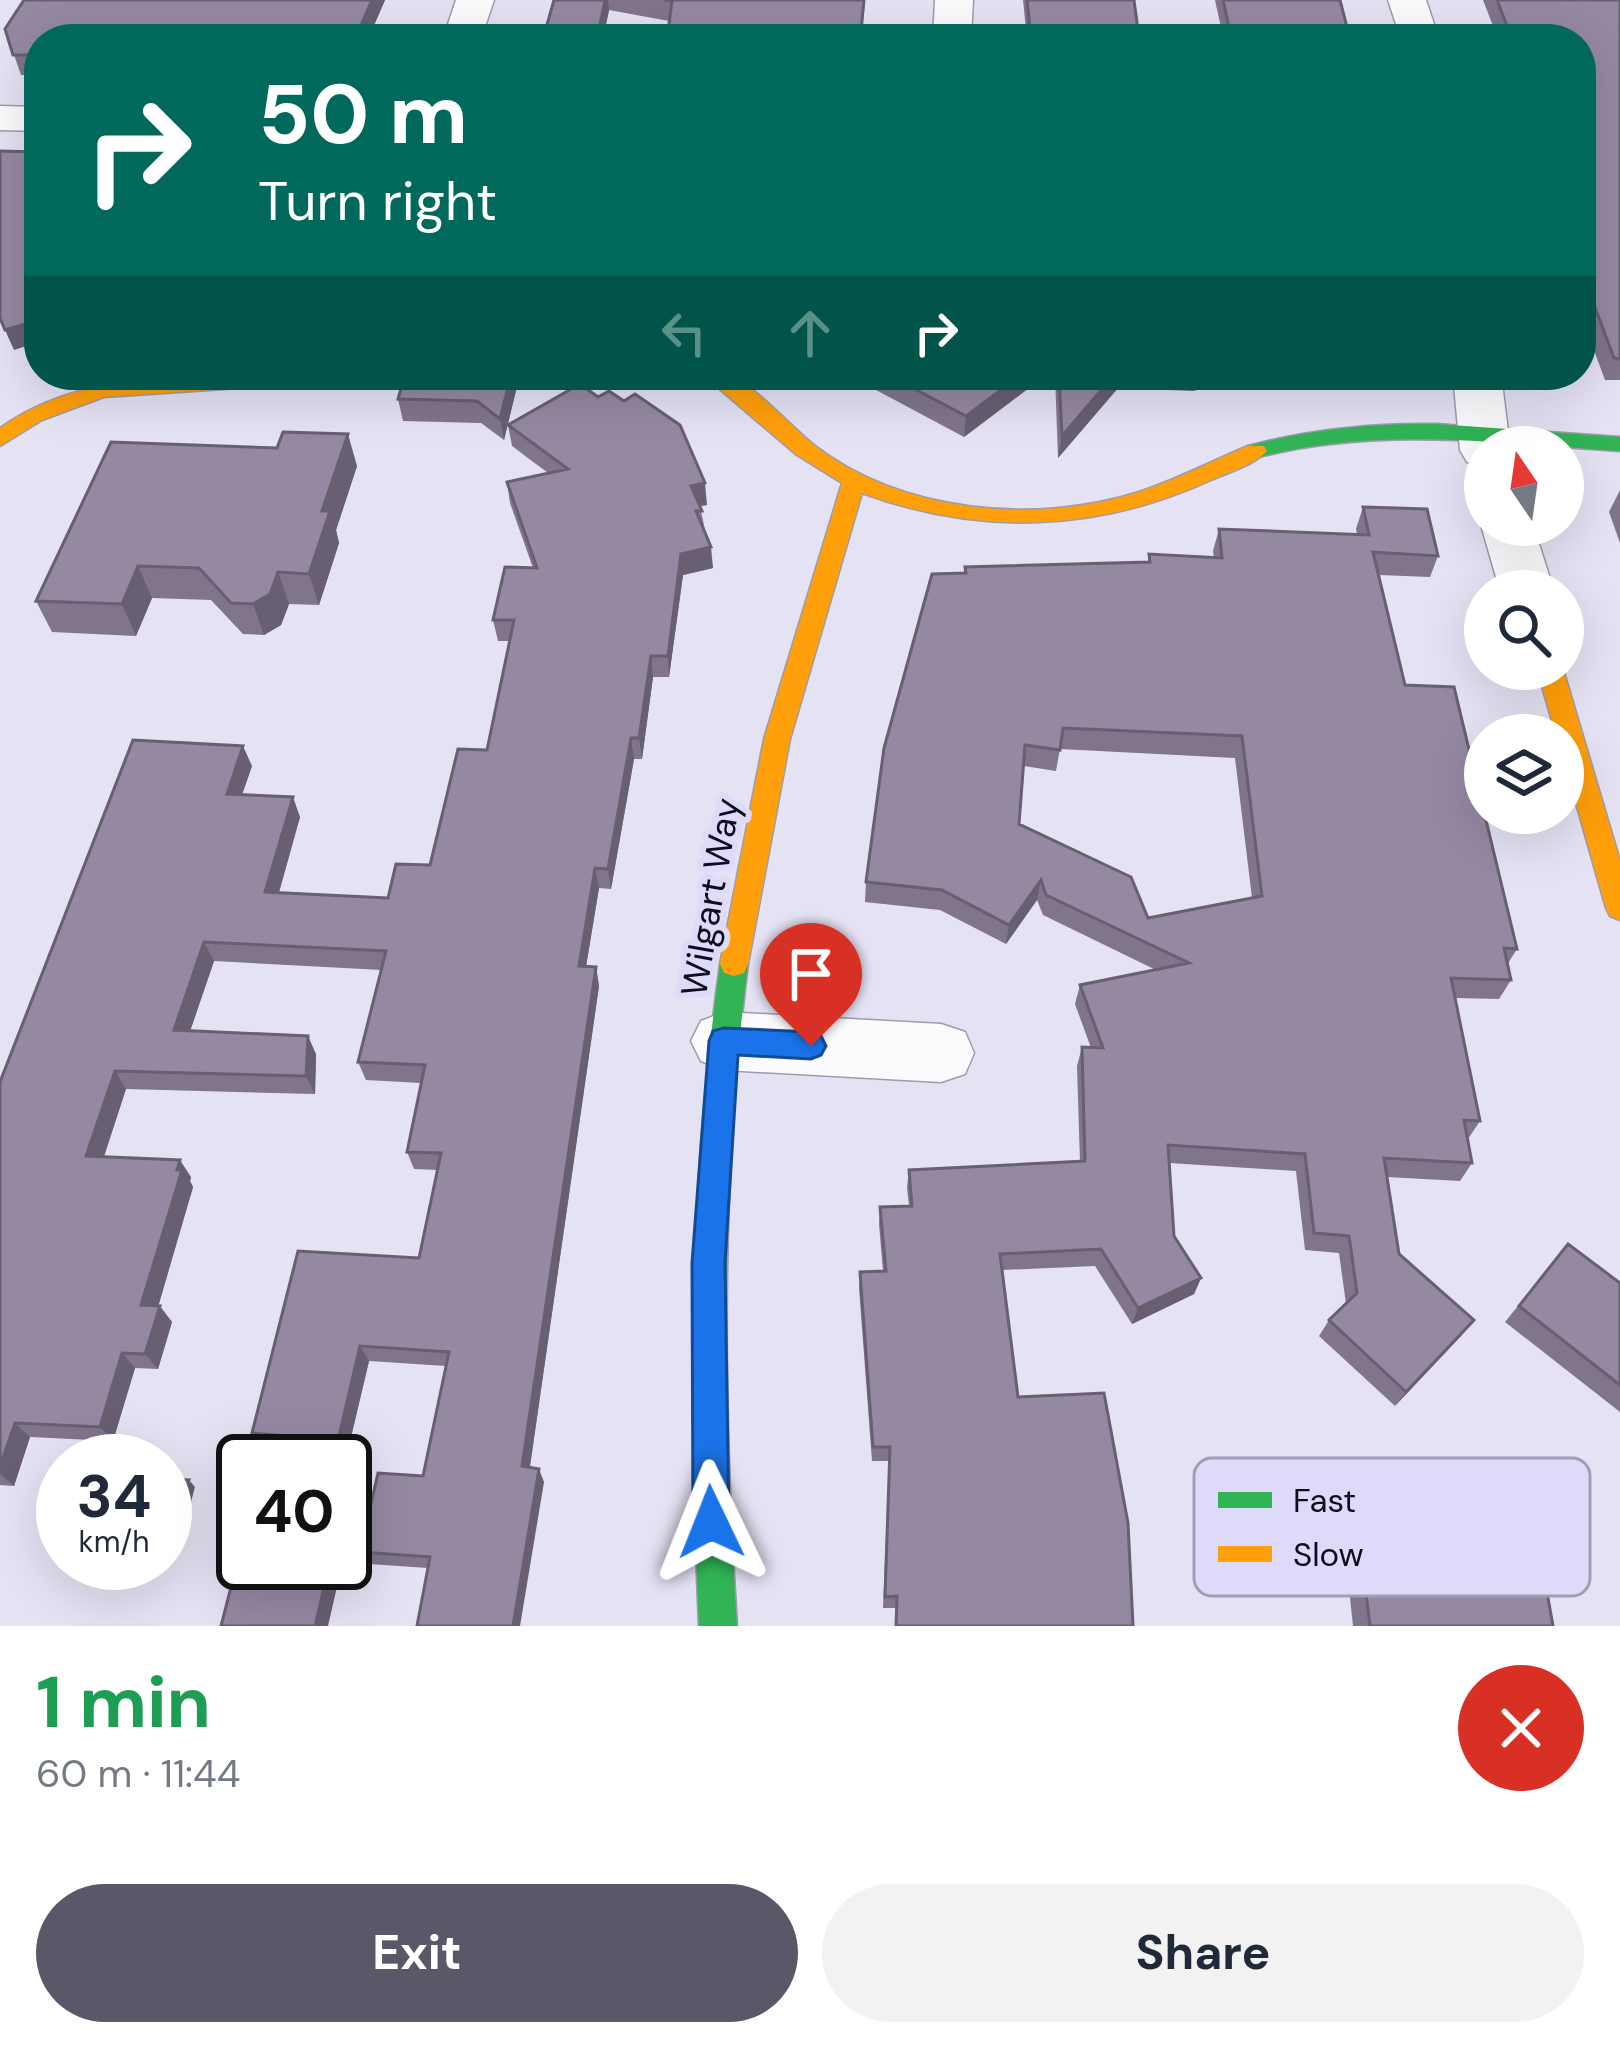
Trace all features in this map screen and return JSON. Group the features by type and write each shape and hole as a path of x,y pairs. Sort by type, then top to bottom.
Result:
{"street":[{"path":"0,440 42,405 95,390"},
{"path":"737,390 819,461 854,481 948,508 1049,515 1139,501 1262,448 1292,440 1373,434 1464,442"},
{"path":"1478,390 1481,426"},
{"path":"1584,444 1620,444"},
{"name":"Wilgart Way","path":"718,1626 706,1351 710,1219 734,954 768,776 854,481"},
{"path":"1556,690 1620,908"},
{"path":"724,1041 941,1052"}],"building":[{"path":"24,0 372,0 362,24 24,24 24,55 13,55 5,29"},
{"path":"554,0 605,0 600,24 547,24"},
{"path":"664,0 864,0 862,24 669,24 672,1"},
{"path":"1027,0 1134,0 1137,24 1029,24"},
{"path":"1223,0 1340,0 1346,24 1228,24"},
{"path":"1497,0 1620,0 1620,359 1614,358 1596,310 1596,24 1506,24"},
{"path":"0,151 24,152 24,324 5,330 0,318"},
{"path":"401,390 507,390 500,419 477,401 398,399"},
{"path":"569,390 588,390 598,397 609,391 624,401 635,394 680,425 705,483 691,486 711,547 681,554 668,656 651,656 639,738 631,738 608,869 595,868 579,966 596,967 522,1466 539,1469 513,1626 417,1626 430,1557 372,1553 372,1499 378,1473 423,1476 449,1352 360,1346 339,1434 252,1433 298,1251 419,1258 441,1153 407,1152 425,1065 358,1062 386,951 204,942 174,1030 308,1036 306,1076 115,1071 86,1156 180,1160 177,1170 182,1170 141,1305 160,1306 145,1354 122,1353 100,1427 15,1423 0,1466 0,1082 133,740 243,746 227,794 293,797 265,892 388,898 396,864 430,865 458,749 487,750 514,620 493,620 505,567 537,568 507,482 568,469 508,425"},
{"path":"917,390 1001,390 966,416"},
{"path":"1060,390 1101,390 1062,436"},
{"path":"283,432 348,434 322,511 330,511 309,574 278,572 270,594 253,604 231,603 199,568 138,566 122,604 36,601 111,442 277,448"},
{"path":"1363,507 1427,509 1438,556 1373,552 1405,685 1454,687 1464,729 1464,834 1489,834 1517,949 1504,948 1511,980 1451,978 1480,1121 1464,1120 1472,1163 1384,1158 1399,1254 1474,1320 1406,1392 1329,1320 1357,1293 1349,1236 1314,1233 1305,1154 1168,1145 1174,1236 1201,1278 1138,1308 1101,1249 1000,1254 1018,1397 1104,1393 1128,1523 1133,1626 896,1626 897,1596 885,1597 890,1447 873,1447 860,1272 886,1271 880,1207 912,1206 909,1170 1085,1161 1082,1047 1103,1048 1080,985 1189,963 1046,895 1041,880 1009,925 942,890 866,882 884,748 932,574 966,573 965,567 1150,562 1149,554 1222,558 1219,529 1369,535","holes":["1063,728 1242,736 1262,896 1148,918 1131,877 1019,824 1025,745 1060,750"]},
{"path":"1568,1244 1620,1283 1620,1385 1519,1306"},
{"path":"230,1590 323,1590 315,1626 221,1626"},
{"path":"1366,1596 1548,1596 1553,1626 1370,1626"}],"traffic: fast":[{"path":"1256,451 1344,433 1390,431 1620,444"},
{"path":"718,1626 708,1295 715,1129 734,964"}],"traffic: slow":[{"path":"0,439 34,415 68,399 104,390"},
{"path":"734,390 838,472 907,501 984,515 1062,515 1136,501 1256,451"},
{"path":"734,964 777,739 854,481"},
{"path":"1556,690 1620,908"}],"route":[{"path":"711,1522 708,1263 724,1041 811,1046"}]}
